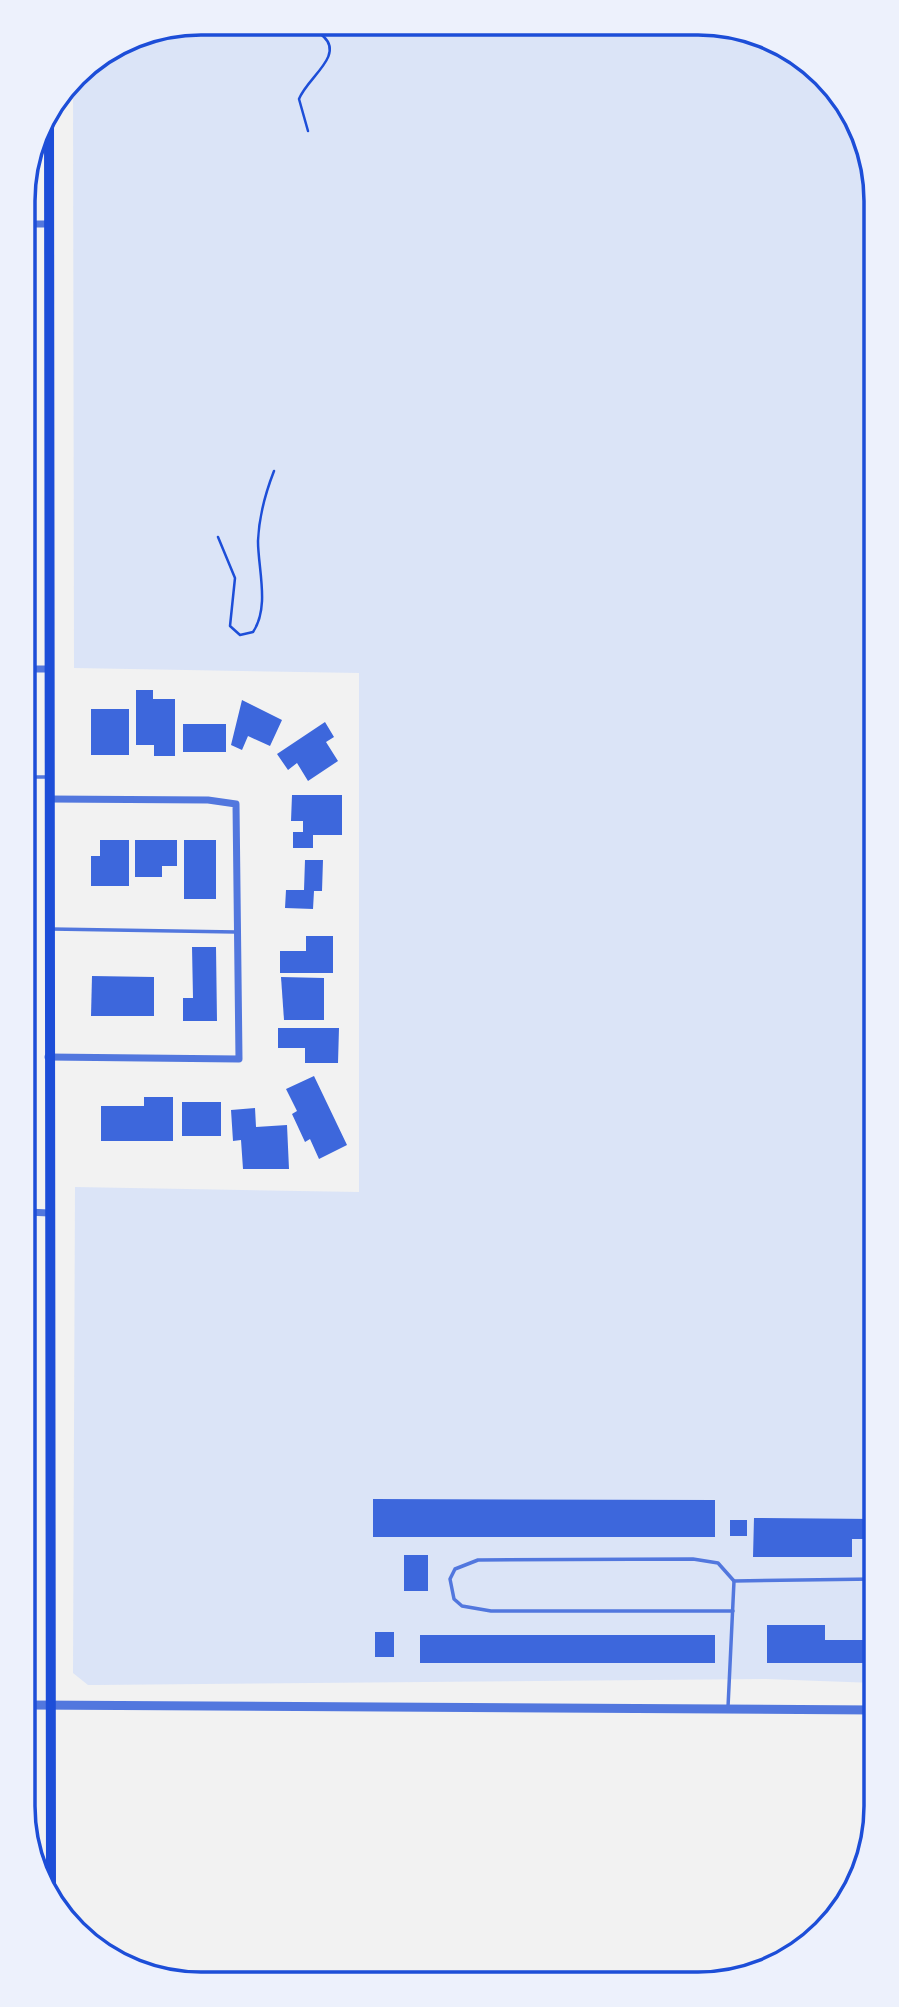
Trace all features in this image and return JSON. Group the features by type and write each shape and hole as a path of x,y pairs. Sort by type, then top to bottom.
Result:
{"main road":[{"path":"49,134 51,1876"}],"street":[{"path":"35,224 50,224"},
{"path":"35,669 49,669"},
{"path":"48,1058 239,1059 236,804 208,800 49,799"},
{"path":"35,1212 49,1213"},
{"path":"35,1705 864,1710"}],"lane":[{"path":"35,778 49,778"},
{"path":"49,929 238,932"},
{"path":"728,1707 733,1611 734,1581 718,1563 693,1559 478,1560 455,1569 450,1579 454,1599 462,1606 476,1609 733,1611"},
{"path":"734,1581 864,1579"}],"path":[{"path":"309,131 299,99 308,80 330,58 331,52 322,35"},
{"path":"218,537 235,578 230,626 240,635 253,632 261,617 258,544 261,514 274,471"}],"shaded area":[{"path":"190,35 709,35 751,44 781,57 799,69 830,100 851,137 863,179 864,201 864,1683 766,1679 88,1685 73,1673 75,1187 359,1192 359,673 74,668 73,95 91,76 118,57 137,48 168,38"}],"building":[{"path":"136,690 153,690 153,699 175,699 175,756 154,756 154,745 136,745"},
{"path":"242,700 282,720 270,746 248,736 242,750 231,745"},
{"path":"91,709 129,709 129,755 91,755"},
{"path":"325,722 334,737 326,742 338,761 308,781 297,763 288,770 277,754"},
{"path":"183,724 226,724 226,752 183,752"},
{"path":"292,795 342,795 342,835 313,835 313,848 293,848 293,832 303,832 303,821 291,821"},
{"path":"100,840 129,840 129,886 91,886 91,856 100,856"},
{"path":"135,840 177,840 177,866 162,866 162,877 135,877"},
{"path":"184,840 216,840 216,899 184,899"},
{"path":"305,860 323,860 322,891 314,891 313,909 285,908 286,890 304,890"},
{"path":"306,936 333,936 333,973 280,973 280,951 306,951"},
{"path":"192,947 216,947 217,1021 183,1021 183,998 193,998"},
{"path":"92,976 154,977 154,1016 91,1016"},
{"path":"281,977 324,978 324,1020 284,1020"},
{"path":"278,1028 339,1028 338,1063 305,1063 305,1048 278,1048"},
{"path":"314,1076 347,1145 319,1159 310,1139 305,1142 292,1114 297,1111 286,1089"},
{"path":"144,1097 173,1097 173,1141 101,1141 101,1106 144,1106"},
{"path":"182,1102 221,1102 221,1136 182,1136"},
{"path":"255,1108 256,1127 287,1125 289,1169 243,1169 241,1140 233,1141 231,1110"},
{"path":"373,1499 715,1500 715,1537 373,1537"},
{"path":"754,1518 864,1519 864,1539 852,1539 852,1557 753,1557"},
{"path":"730,1520 747,1520 747,1536 730,1536"},
{"path":"404,1555 428,1555 428,1591 404,1591"},
{"path":"767,1625 825,1625 825,1640 864,1640 864,1663 767,1663"},
{"path":"375,1632 394,1632 394,1657 375,1657"},
{"path":"420,1635 715,1635 715,1663 420,1663"}]}
